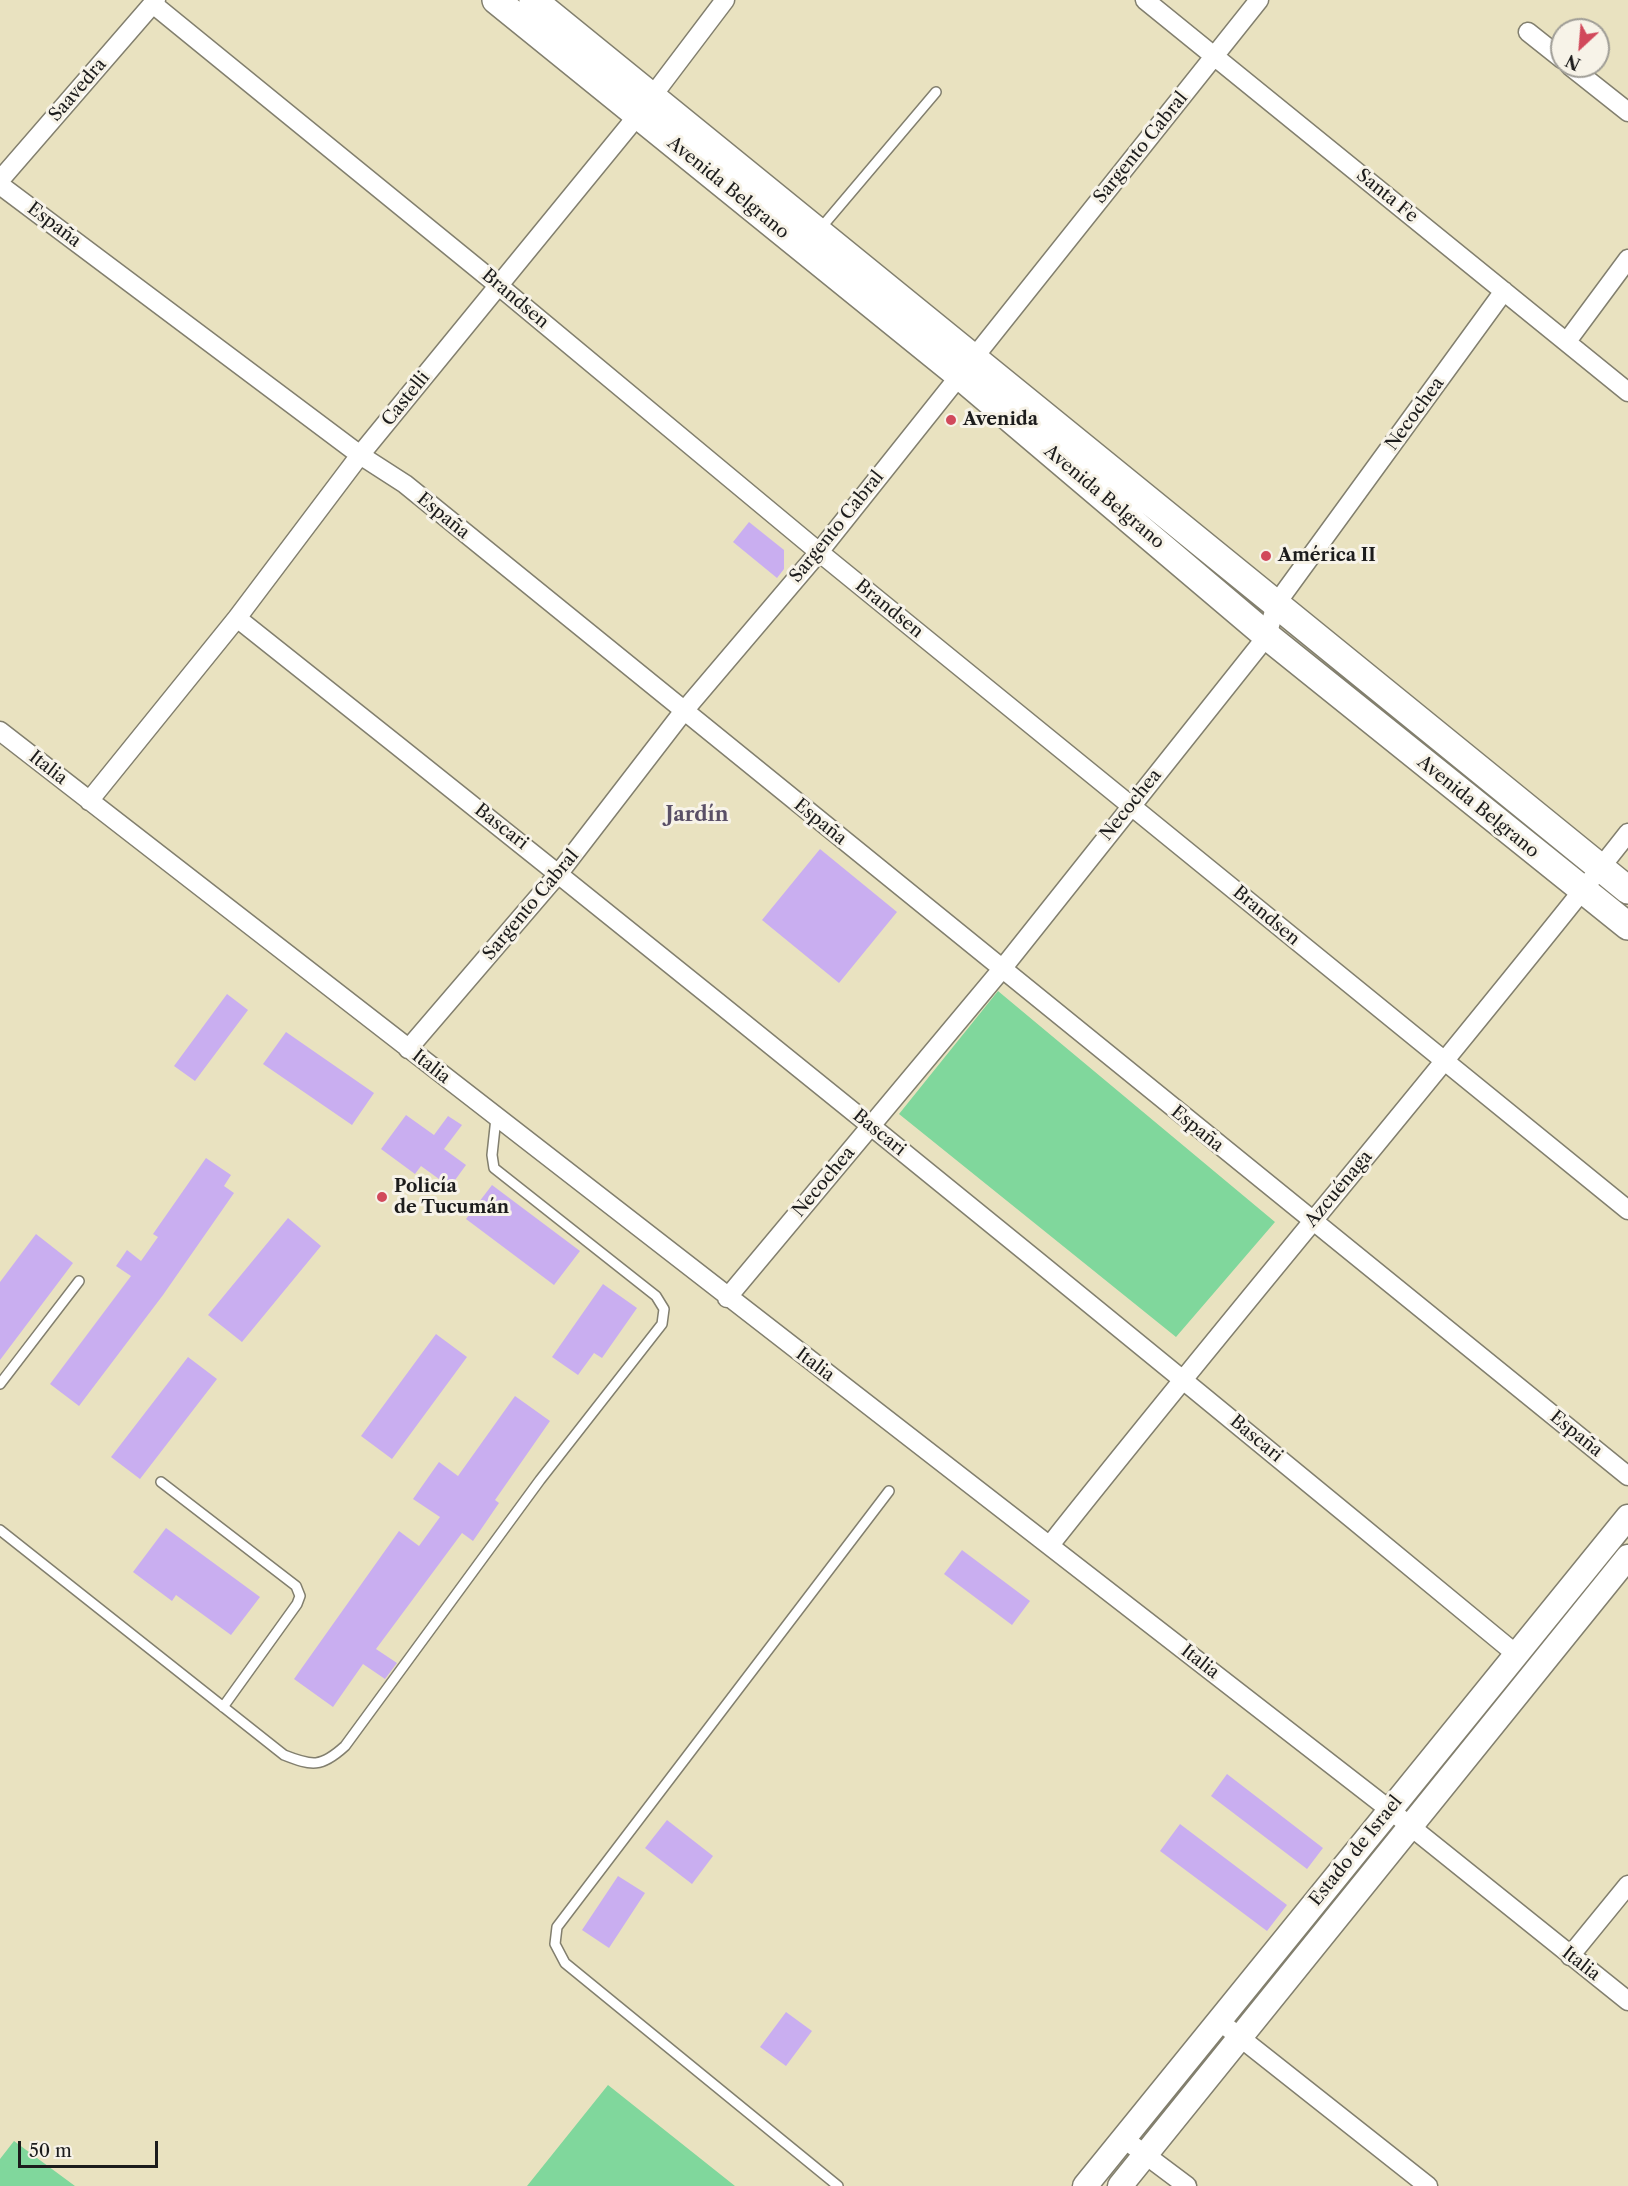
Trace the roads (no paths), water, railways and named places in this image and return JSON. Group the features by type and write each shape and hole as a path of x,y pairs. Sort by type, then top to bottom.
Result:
{"main road":[{"name":"Avenida Belgrano","path":"496,0 819,231 1267,636 1628,926"},
{"name":"Avenida Belgrano","path":"533,0 644,105 966,365 1276,604 1628,890"},
{"name":"Estado de Israel","path":"1085,2186 1628,1517"},
{"name":"Estado de Israel","path":"1120,2186 1408,1826 1628,1557"}],"street":[{"name":"Castelli","path":"89,801 237,618 360,455 499,286 725,0"},
{"name":"Santa Fe","path":"1145,0 1504,291 1568,340 1628,392"},
{"name":"Sargento Cabral","path":"408,1049 559,873 683,712 819,552 1259,0"},
{"name":"Saavedra","path":"0,180 154,2"},
{"name":"Brandsen","path":"154,2 819,552 1131,804 1444,1063 1628,1210"},
{"path":"1528,32 1550,50"},
{"path":"1585,78 1628,112"},
{"name":"España","path":"0,185 360,455 405,484 1311,1222 1628,1476"},
{"path":"1568,340 1628,259"},
{"name":"Necochea","path":"728,1298 1002,969 1131,804 1267,636 1276,604 1504,291"},
{"name":"Bascari","path":"237,618 559,873 1182,1378 1516,1654"},
{"name":"Italia","path":"0,731 1390,1810 1628,2001"},
{"name":"Azcuénaga","path":"1050,1545 1182,1378 1444,1063 1628,833"},
{"path":"1570,1956 1628,1885"},
{"path":"1218,2020 1428,2186"},
{"path":"1123,2138 1187,2186"}],"lane":[{"path":"819,231 936,92"},
{"path":"0,1530 284,1755 303,1763 319,1764 332,1757 345,1746 540,1480 662,1324 664,1309 656,1296 494,1168 492,1155 496,1118"},
{"path":"0,1384 79,1281"},
{"path":"161,1482 296,1586 300,1596 297,1604 223,1707"},
{"path":"838,2186 564,1963 555,1944 557,1927 890,1491"}],"place":[{"name":"Avenida","path":"951,420"},
{"name":"América II","path":"1266,556"},
{"name":"Policía de Tucumán","path":"382,1197"}],"district":[{"name":"Jardín","path":"697,815"}]}
